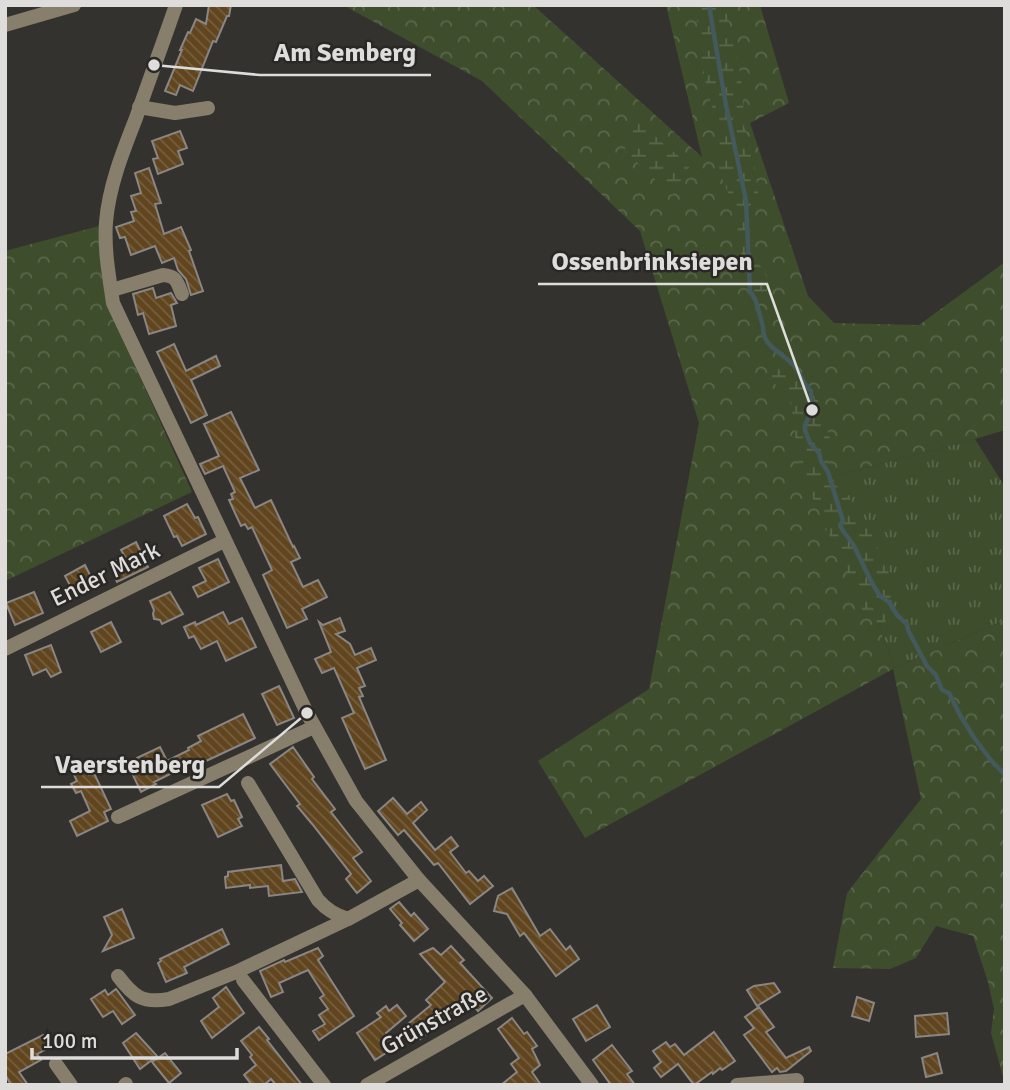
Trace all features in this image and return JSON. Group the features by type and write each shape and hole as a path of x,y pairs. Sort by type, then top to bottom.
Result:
{"street":[{"path":"5,25 74,5"},
{"path":"176,5 121,156 110,195 106,223 107,265 113,303 314,727 356,801 419,880 525,995 592,1085"},
{"path":"139,107 175,113 208,108"},
{"path":"111,290 163,275 172,275 182,294"},
{"name":"Ender Mark","path":"5,649 224,541"},
{"path":"118,817 314,727"},
{"path":"248,783 318,900 326,910 348,919"},
{"path":"118,975 134,995 158,1001 169,999 236,972 348,919 419,880"},
{"path":"243,980 324,1085"},
{"name":"Grünstraße","path":"367,1085 525,995"},
{"path":"56,1064 71,1085"},
{"path":"737,1085 797,1080"}],"green space":[{"path":"343,5 533,5 702,157 666,5 760,5 789,103 750,123 808,296 834,323 919,325 1005,262 1005,430 826,478 894,668 1005,620 1005,1084 991,1033 994,1009 973,936 936,926 916,958 890,969 833,968 847,893 921,799 893,669 585,838 538,761 649,689 699,423 640,231 482,81"},
{"path":"725,5 739,67 744,97 742,121 753,151 758,193 748,221 749,247 767,277 767,304 756,301 741,256 736,213 717,165 721,132 709,97 698,45 696,7"},
{"path":"634,118 690,166 672,195 624,150 632,135"},
{"path":"99,226 106,302 192,492 5,581 5,251"},
{"path":"784,357 821,404 831,444 828,472 832,482 852,501 869,528 894,585 884,629 863,611 799,467 791,402 772,381 772,358"},
{"path":"975,439 1005,487 1005,620 894,668 826,478"}],"building":[{"path":"209,5 231,5 229,16 216,42 213,41 193,91 180,85 176,95 165,91 188,32 190,33 196,19 206,24"},
{"path":"180,131 187,148 178,151 183,164 158,174 153,159 158,158 152,141"},
{"path":"149,168 161,203 155,204 164,234 181,227 203,291 191,295 186,279 178,270 174,258 162,263 155,246 131,255 125,237 120,238 116,227 134,221 131,212 136,211 131,196 141,193 135,173"},
{"path":"153,288 156,298 171,293 177,303 171,305 176,326 149,334 143,313 138,315 133,294"},
{"path":"174,344 186,371 216,356 220,366 191,380 207,415 191,423 157,352"},
{"path":"231,412 259,470 240,478 255,508 271,500 300,558 291,562 303,587 318,580 327,597 302,609 307,619 287,628 263,575 272,570 252,527 248,529 245,524 241,526 229,500 233,499 231,494 235,492 223,466 205,474 200,464 219,456 204,424"},
{"path":"187,504 195,518 198,517 206,534 182,546 177,536 174,537 164,516"},
{"path":"136,542 148,567 117,582 110,564 125,557 121,550"},
{"path":"218,559 229,582 198,597 193,587 206,581 199,568"},
{"path":"85,565 93,581 73,591 65,576"},
{"path":"34,592 43,613 15,625 6,603"},
{"path":"170,592 183,614 162,624 160,620 154,619 150,601"},
{"path":"223,612 229,624 242,618 256,647 226,661 217,641 201,649 194,636 189,638 184,627 195,622 196,625"},
{"path":"340,618 345,631 336,634 350,644 355,655 371,648 376,660 357,668 365,686 359,688 363,696 359,697 386,760 365,769 342,718 354,713 334,668 322,673 315,659 331,652 319,622 323,625"},
{"path":"111,622 121,642 101,652 91,632"},
{"path":"51,645 61,672 51,677 46,669 33,675 25,655"},
{"path":"279,686 294,718 277,725 262,694"},
{"path":"243,714 255,738 206,761 204,759 194,762 154,782 156,784 141,792 131,771 142,766 137,758 160,747 167,761 201,741 198,736"},
{"path":"293,747 314,777 312,779 335,809 331,812 362,852 353,858 371,881 357,893 346,879 351,874 297,806 300,804 270,764"},
{"path":"82,761 89,775 94,773 111,809 104,812 108,821 77,836 70,821 90,811 81,791 76,793 71,784 77,781 70,766"},
{"path":"227,794 231,801 234,800 242,817 238,819 242,826 218,837 202,805"},
{"path":"393,798 407,814 421,802 427,810 413,823 435,850 451,837 458,846 450,852 466,873 469,871 478,881 484,876 493,886 470,904 438,863 434,865 404,830 398,835 378,811"},
{"path":"281,865 283,881 295,879 302,892 269,896 268,886 226,888 225,877 228,872"},
{"path":"512,888 540,936 550,929 566,950 570,946 579,959 556,976 524,933 520,936 507,914 494,911 498,896"},
{"path":"399,902 411,916 414,913 428,929 414,941 390,909"},
{"path":"122,909 134,938 103,951 112,935 104,917"},
{"path":"222,929 229,944 184,967 187,973 166,982 158,963 160,959"},
{"path":"451,946 464,960 460,963 492,998 478,1011 468,1000 420,1039 408,1024 431,1005 426,1000 445,982 420,954 433,948 441,955"},
{"path":"318,948 323,956 318,960 354,1016 319,1040 313,1031 325,1024 319,1015 328,1009 320,998 324,995 308,970 279,983 283,992 271,997 260,971"},
{"path":"774,983 780,992 757,1006 747,990 754,986"},
{"path":"226,987 244,1013 212,1038 201,1021 219,1007 213,998"},
{"path":"116,989 135,1015 122,1024 113,1011 103,1017 91,999 105,990 108,995"},
{"path":"857,997 874,1003 869,1021 852,1016"},
{"path":"397,1005 406,1016 386,1033 395,1047 375,1060 357,1033 381,1017 377,1013 386,1006 389,1011"},
{"path":"597,1005 610,1027 586,1041 573,1019"},
{"path":"759,1007 774,1027 766,1032 786,1058 809,1047 811,1051 786,1071 780,1072 777,1068 772,1072 744,1035 754,1028 745,1017"},
{"path":"947,1013 949,1034 916,1037 915,1016"},
{"path":"512,1018 537,1046 532,1049 540,1065 532,1072 541,1085 501,1085 517,1072 511,1064 519,1058 498,1029"},
{"path":"259,1027 302,1085 276,1085 271,1079 264,1085 252,1085 244,1075 256,1065 241,1041"},
{"path":"714,1032 735,1061 722,1070 720,1068 713,1074 712,1072 694,1085 678,1064 661,1077 654,1068 661,1062 653,1051 666,1042 670,1047 675,1044 684,1055"},
{"path":"136,1033 157,1056 140,1069 123,1043"},
{"path":"43,1035 52,1046 37,1054 41,1060 19,1072 28,1085 11,1085 5,1074 5,1054"},
{"path":"612,1045 632,1071 627,1074 635,1085 611,1085 593,1060"},
{"path":"165,1053 181,1073 169,1083 152,1062"},
{"path":"937,1053 942,1073 926,1077 922,1058"}],"waterway":[{"path":"709,5 746,201 750,291 756,301 766,340 795,367 811,391 812,410 805,430 828,472 843,521 840,525 843,531 853,544 880,596 889,602 907,624 942,690 949,693 975,739 1005,775"}],"place":[{"name":"Am Semberg","path":"154,65"},
{"name":"Ossenbrinksiepen","path":"812,410"},
{"name":"Vaerstenberg","path":"307,713"}]}
